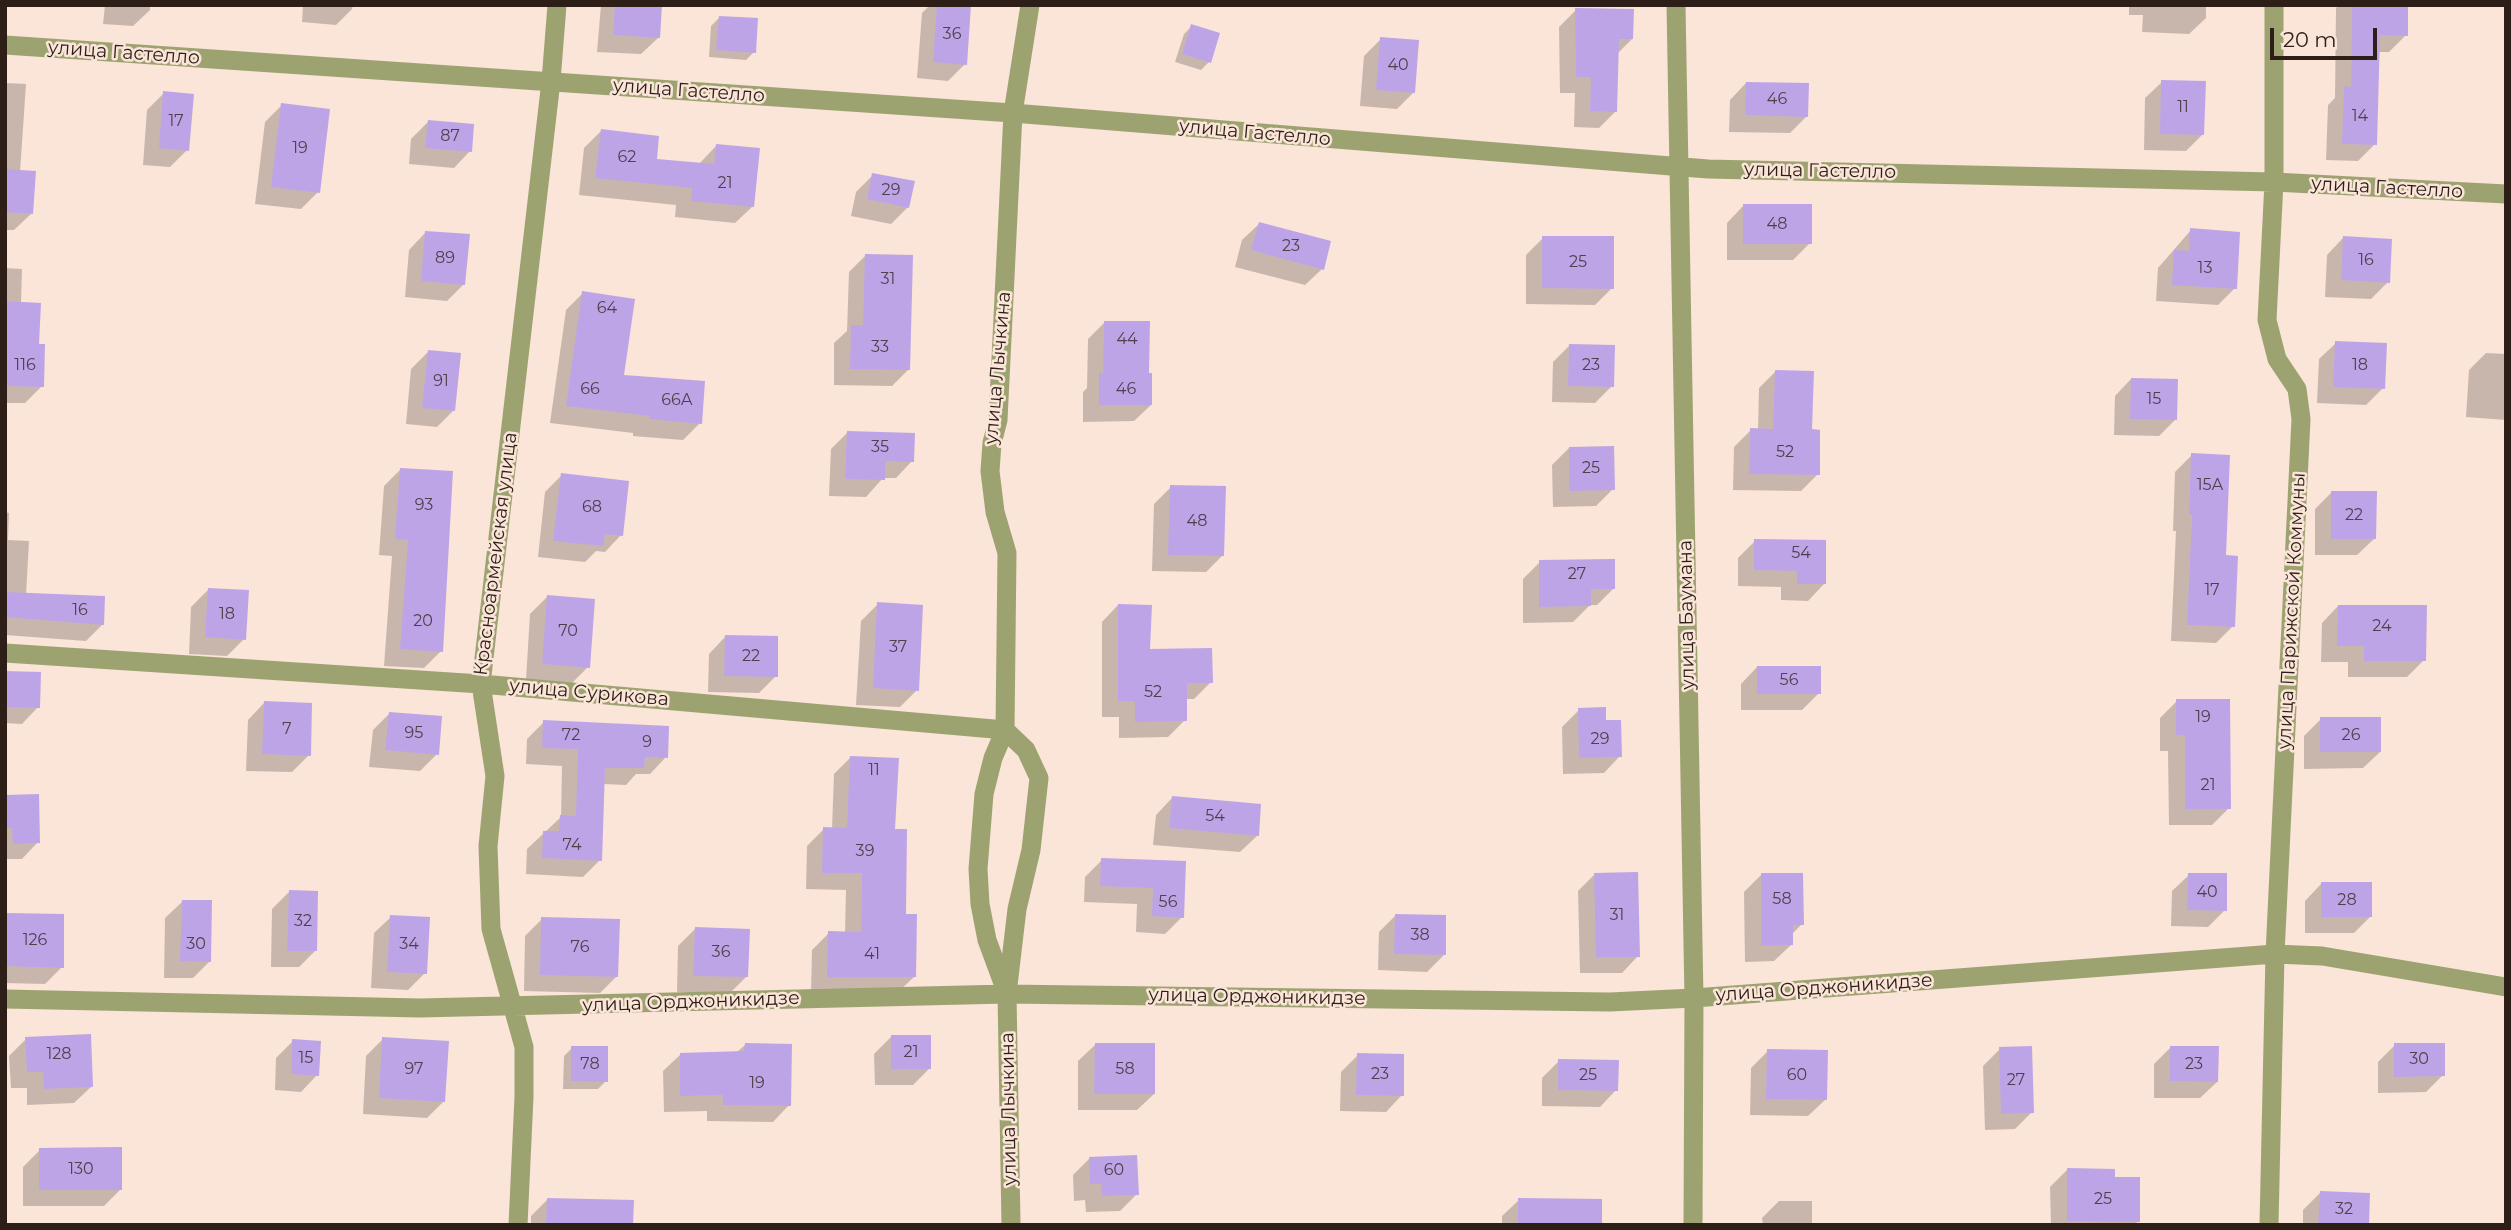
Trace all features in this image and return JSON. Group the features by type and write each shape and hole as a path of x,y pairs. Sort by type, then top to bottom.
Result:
{"street":[{"name":"Красноармейская улица","path":"518,1225 524,1048 491,929 488,846 495,776 481,684 551,81 557,5"},
{"name":"улица Лычкина","path":"1007,994 987,940 980,904 978,869 984,794 993,758 1005,730 1007,553 995,512 990,471 992,443 998,420 1013,113 1030,5"},
{"name":"улица Баумана","path":"1676,5 1694,998 1693,1225"},
{"name":"улица Парижской Коммуны","path":"2269,1225 2276,954 2301,419 2297,389 2277,359 2267,320 2274,182 2274,5"},
{"name":"улица Гастелло","path":"5,45 1013,113 1708,169 2274,182 2506,194"},
{"name":"улица Сурикова","path":"5,653 481,684 1005,730"},
{"name":"улица Лычкина","path":"1005,730 1026,750 1039,778 1031,850 1017,909 1007,994 1011,1225"},
{"name":"улица Орджоникидзе","path":"5,999 420,1008 1007,994 1610,1002 2276,954 2322,956 2506,987"}],"building":[{"path":"615,5 662,5 660,38 613,35"},
{"path":"937,5 971,5 967,65 933,62"},
{"path":"2352,5 2408,5 2408,36 2380,35 2377,145 2342,144 2344,86 2351,87"},
{"path":"1575,8 1634,9 1633,39 1619,39 1617,112 1590,111 1591,77 1576,77"},
{"path":"719,16 758,18 756,53 716,50"},
{"path":"1191,24 1220,33 1211,63 1182,54"},
{"path":"1380,37 1419,40 1415,93 1376,90"},
{"path":"2161,80 2206,81 2204,135 2160,134"},
{"path":"1746,82 1809,83 1808,117 1745,115"},
{"path":"163,91 194,94 189,151 159,148"},
{"path":"281,103 330,109 320,193 271,187"},
{"path":"428,120 474,124 472,152 425,148"},
{"path":"601,129 659,136 657,159 714,164 716,144 760,148 754,207 691,201 692,188 595,178"},
{"path":"5,169 36,171 33,214 5,212"},
{"path":"872,173 915,181 909,208 867,199"},
{"path":"1743,204 1812,204 1812,244 1743,244"},
{"path":"1259,222 1331,241 1324,270 1251,250"},
{"path":"2190,228 2240,232 2237,289 2172,285 2174,250 2189,251"},
{"path":"425,231 470,234 465,285 421,281"},
{"path":"1542,236 1614,236 1614,289 1542,288"},
{"path":"2343,236 2392,239 2390,283 2341,280"},
{"path":"865,254 913,255 910,370 850,369 851,325 863,325"},
{"path":"582,291 635,299 624,375 705,381 702,424 566,406"},
{"path":"5,301 41,303 39,344 45,344 44,387 5,386"},
{"path":"1104,321 1150,321 1149,373 1152,373 1152,405 1099,405"},
{"path":"2335,341 2387,343 2385,389 2333,387"},
{"path":"1569,344 1615,345 1614,387 1568,386"},
{"path":"428,350 461,353 455,411 422,408"},
{"path":"1775,370 1814,371 1812,429 1820,430 1820,475 1749,474 1750,428 1773,429"},
{"path":"2131,378 2178,379 2177,420 2130,419"},
{"path":"847,431 915,433 914,462 885,461 885,480 845,479"},
{"path":"1614,446 1615,490 1569,491 1569,447"},
{"path":"2191,453 2230,455 2226,555 2238,556 2235,627 2187,625 2192,515 2189,515"},
{"path":"400,468 453,471 443,652 400,649 408,540 395,539"},
{"path":"561,473 629,481 623,536 605,534 603,546 553,541"},
{"path":"1170,485 1226,486 1224,556 1168,555"},
{"path":"2331,491 2377,491 2376,539 2331,539"},
{"path":"1754,539 1826,540 1826,584 1797,584 1797,571 1754,570"},
{"path":"1615,559 1615,589 1591,589 1591,606 1539,607 1539,560"},
{"path":"208,588 249,590 246,640 205,637"},
{"path":"5,592 105,596 104,625 5,617"},
{"path":"547,595 595,599 590,668 542,664"},
{"path":"877,602 923,605 919,691 873,688"},
{"path":"1118,604 1152,605 1150,649 1212,648 1213,683 1187,683 1187,721 1135,722 1135,701 1118,701"},
{"path":"2338,605 2427,605 2426,661 2364,661 2364,646 2337,646"},
{"path":"725,635 778,636 778,677 724,676"},
{"path":"1757,666 1821,666 1821,694 1757,694"},
{"path":"5,671 41,672 40,708 5,707"},
{"path":"2176,699 2230,699 2231,809 2185,809 2185,735 2176,735"},
{"path":"264,701 312,703 311,756 262,754"},
{"path":"1606,707 1606,720 1621,720 1622,757 1579,758 1578,708"},
{"path":"389,712 442,716 439,755 385,750"},
{"path":"2320,717 2381,717 2381,752 2320,752"},
{"path":"543,720 669,726 668,758 645,757 644,768 605,768 602,861 542,858 543,831 559,831 560,815 576,816 578,749 542,748"},
{"path":"850,756 899,758 895,829 907,829 906,914 917,914 916,977 827,977 828,931 861,932 862,873 822,873 823,827 847,828"},
{"path":"39,794 40,843 13,844 12,828 5,828 5,795"},
{"path":"1172,796 1261,804 1259,836 1169,828"},
{"path":"1101,858 1186,861 1184,918 1152,916 1153,888 1100,886"},
{"path":"1638,872 1640,957 1596,957 1594,873"},
{"path":"1761,873 1803,873 1804,925 1793,925 1793,945 1761,946"},
{"path":"2188,873 2227,873 2227,911 2187,910"},
{"path":"2321,882 2372,882 2372,917 2321,917"},
{"path":"289,890 318,891 317,951 287,951"},
{"path":"182,900 212,900 211,962 180,961"},
{"path":"5,913 64,914 64,968 5,966"},
{"path":"1395,914 1446,915 1446,955 1394,954"},
{"path":"390,915 430,917 427,974 387,972"},
{"path":"541,917 620,919 618,977 540,975"},
{"path":"695,927 750,929 748,977 693,976"},
{"path":"91,1034 93,1087 44,1089 43,1072 27,1072 25,1037"},
{"path":"891,1035 931,1035 931,1069 891,1069"},
{"path":"382,1037 449,1041 445,1102 379,1098"},
{"path":"292,1039 321,1041 319,1076 291,1074"},
{"path":"745,1043 792,1044 791,1106 723,1105 723,1095 680,1096 680,1053 744,1051"},
{"path":"1095,1043 1155,1043 1155,1094 1094,1094"},
{"path":"2394,1043 2445,1043 2445,1076 2394,1077"},
{"path":"571,1046 608,1046 608,1082 571,1081"},
{"path":"2032,1046 2034,1113 2001,1114 1999,1047"},
{"path":"2170,1046 2219,1046 2218,1082 2170,1081"},
{"path":"1767,1049 1828,1050 1827,1100 1766,1099"},
{"path":"1357,1053 1404,1054 1404,1096 1356,1095"},
{"path":"1558,1059 1619,1060 1618,1091 1558,1090"},
{"path":"122,1147 122,1190 39,1190 39,1148"},
{"path":"1137,1155 1139,1195 1102,1196 1101,1184 1090,1184 1089,1157"},
{"path":"2067,1168 2115,1169 2115,1177 2140,1177 2140,1222 2067,1221"},
{"path":"2320,1191 2370,1193 2369,1225 2318,1225"},
{"path":"547,1198 634,1200 633,1225 546,1225"},
{"path":"1518,1198 1602,1199 1602,1225 1518,1225"}]}
